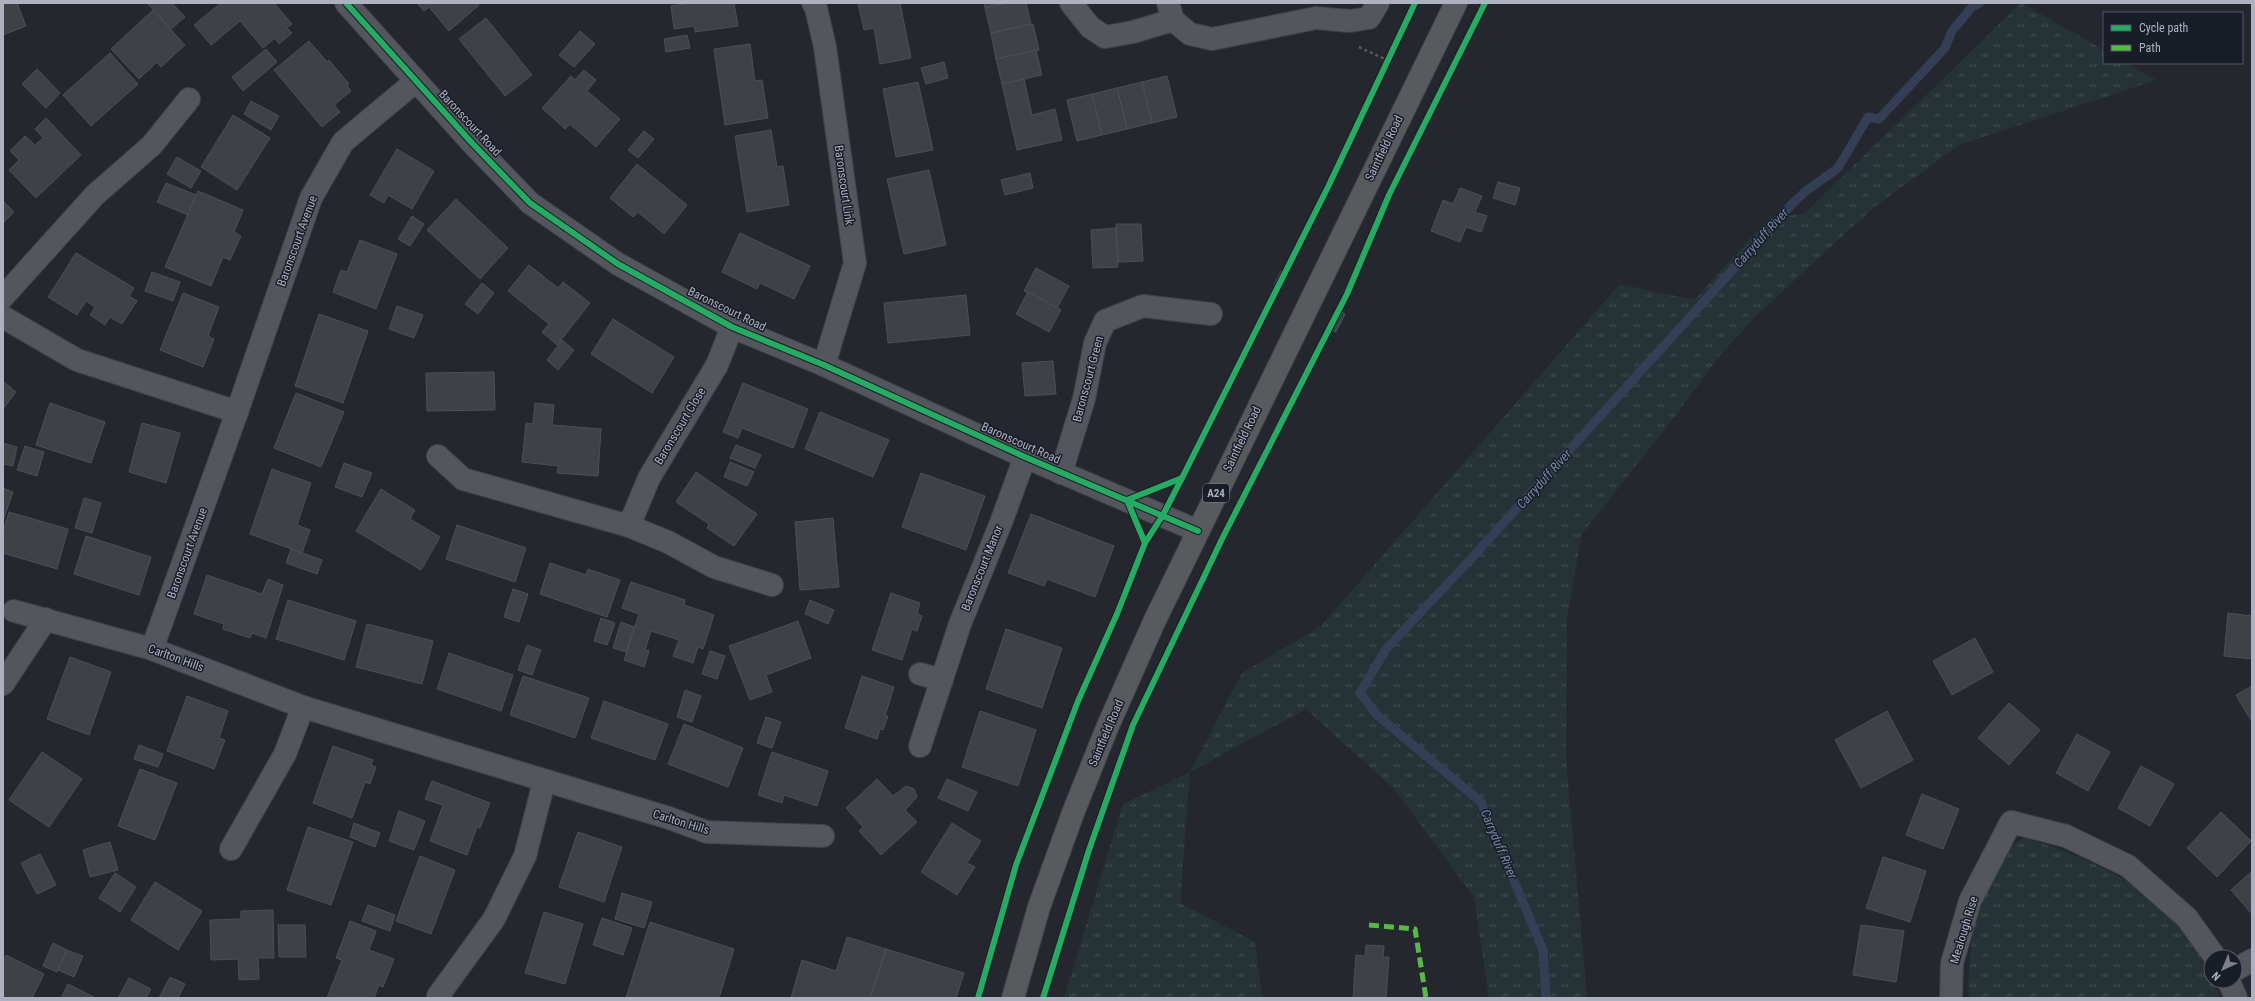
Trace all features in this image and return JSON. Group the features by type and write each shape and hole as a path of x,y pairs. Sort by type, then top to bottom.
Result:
{"highway":[{"name":"Saintfield Road","path":"1013,998 1039,907 1076,806 1113,714 1198,531 1456,3"}],"street":[{"name":"Baronscourt Road","path":"346,3 416,81 530,203 618,264 732,327 824,365 1061,473 1198,531"},
{"name":"Baronscourt Link","path":"812,3 816,8 825,48 855,263 824,365"},
{"path":"1071,3 1090,27 1105,37 1133,32 1171,12 1190,34 1212,40 1316,18 1350,21 1369,18 1378,3"},
{"name":"Baronscourt Avenue","path":"152,649 237,412 310,198 343,142 416,81"},
{"path":"3,297 95,194 152,145 189,99"},
{"name":"Baronscourt Green","path":"1061,473 1084,399 1095,344 1105,321 1143,306 1211,314"},
{"path":"3,317 77,360 237,412"},
{"name":"Baronscourt Close","path":"629,526 649,478 717,365 732,327"},
{"path":"438,456 463,479 629,526 668,542 714,567 772,586"},
{"name":"Baronscourt Manor","path":"920,746 960,624 1002,520 1025,457"},
{"name":"Carlton Hills","path":"14,611 152,649 303,707 544,782 669,818 707,832 823,836"},
{"path":"3,684 46,619"},
{"path":"920,674 942,680"},
{"path":"231,849 285,754 303,707"},
{"path":"438,996 494,919 525,856 544,782"},
{"name":"Mealough Rise","path":"1951,998 1952,963 1970,901 2011,822 2066,836 2128,866 2187,918 2209,949"},
{"path":"2243,965 2252,960"}],"green space":[{"path":"2021,3 2103,49 2103,64 2128,64 2156,80 1959,145 1873,208 1757,315 1720,355 1679,411 1582,534 1567,617 1566,758 1587,998 1489,998 1474,897 1395,790 1306,709 1190,772 1242,673 1321,626 1620,284 1694,300 1770,217 1804,214"},
{"path":"1190,772 1180,903 1255,942 1262,998 1064,998 1123,804"},
{"path":"2024,838 2067,852 2109,872 2148,897 2166,912 2187,936 2203,960 2203,989 2216,989 2220,998 1969,998 1970,954 1974,927 1978,913 1989,882 2005,855 2014,845"}],"building":[{"path":"3,3 17,3 26,26 3,35"},
{"path":"147,3 172,3 185,17 171,29"},
{"path":"221,3 274,3 292,24 287,28 292,33 279,44 275,38 263,48 240,21 211,45 194,25"},
{"path":"417,3 478,3 479,5 449,31 429,7 424,11"},
{"path":"690,3 734,3 738,26 695,32 694,26 674,29 671,6"},
{"path":"858,3 900,3 911,58 880,64 874,28 864,30"},
{"path":"984,3 1007,3 985,8"},
{"path":"1007,3 1026,3 1031,24 991,33 985,8"},
{"path":"153,10 185,45 161,67 157,62 139,79 111,49"},
{"path":"486,18 532,75 505,96 459,39"},
{"path":"1033,24 1039,50 996,59 991,33"},
{"path":"580,31 595,44 574,67 559,55"},
{"path":"687,35 690,48 666,52 664,39"},
{"path":"309,41 327,62 329,60 349,84 347,86 351,91 334,105 340,112 322,127 274,70"},
{"path":"750,44 755,81 762,80 768,118 725,125 714,49"},
{"path":"266,49 277,62 243,91 232,77"},
{"path":"1036,50 1042,75 1002,84 996,59"},
{"path":"110,53 138,84 91,126 63,95"},
{"path":"944,62 948,78 926,84 921,68"},
{"path":"37,69 60,93 46,108 22,84"},
{"path":"584,70 596,80 587,91 620,119 596,147 570,124 565,129 542,108 571,76 575,80"},
{"path":"1167,76 1177,117 1152,123 1142,82"},
{"path":"1024,79 1032,115 1055,109 1062,140 1017,150 1002,84"},
{"path":"918,82 933,150 896,157 883,89"},
{"path":"1142,82 1152,123 1127,129 1117,88"},
{"path":"1117,88 1127,129 1102,135 1092,94"},
{"path":"1092,94 1102,135 1077,141 1067,100"},
{"path":"251,101 279,116 271,130 244,114"},
{"path":"233,115 270,138 237,190 201,167"},
{"path":"46,118 81,155 36,198 9,170 19,160 10,151 25,136 35,145 43,138 35,129"},
{"path":"771,130 777,167 783,166 789,205 747,212 735,136"},
{"path":"644,131 654,139 638,158 628,150"},
{"path":"397,149 434,171 412,209 388,195 384,203 370,195"},
{"path":"177,157 201,171 191,188 167,174"},
{"path":"637,164 687,205 664,234 638,212 633,217 610,198"},
{"path":"929,170 946,245 904,254 887,179"},
{"path":"1030,173 1033,188 1005,195 1001,180"},
{"path":"1498,182 1520,188 1515,205 1493,198"},
{"path":"166,183 196,195 188,215 157,202"},
{"path":"1460,188 1482,196 1475,212 1487,216 1481,232 1466,227 1460,242 1431,231 1443,200 1453,204"},
{"path":"198,191 243,210 234,232 241,236 230,260 223,257 211,286 165,267"},
{"path":"456,199 508,248 480,279 427,230"},
{"path":"3,201 14,212 3,223"},
{"path":"412,216 424,224 410,246 398,239"},
{"path":"1116,224 1141,224 1143,261 1118,262"},
{"path":"1116,228 1118,267 1093,268 1091,230"},
{"path":"740,233 810,266 794,299 760,283 757,289 722,272"},
{"path":"360,240 397,254 376,309 333,292 341,270 347,272"},
{"path":"76,253 134,288 129,296 137,301 122,324 110,317 105,325 90,315 95,307 86,301 77,315 48,297"},
{"path":"529,265 558,288 563,282 590,303 557,345 542,332 549,324 508,291"},
{"path":"1036,268 1069,286 1057,308 1024,291"},
{"path":"1281,271 1288,275 1281,289 1274,285"},
{"path":"152,272 180,282 173,301 145,291"},
{"path":"482,283 494,293 478,314 465,304"},
{"path":"1028,292 1061,310 1049,332 1016,314"},
{"path":"183,293 219,307 208,336 214,339 203,367 160,350"},
{"path":"966,295 970,335 888,343 884,303"},
{"path":"397,306 423,315 414,338 389,329"},
{"path":"1340,311 1345,314 1336,332 1330,329"},
{"path":"319,314 368,331 343,403 295,386"},
{"path":"613,319 674,357 652,393 591,354"},
{"path":"562,340 574,350 558,370 547,360"},
{"path":"1053,361 1056,394 1025,396 1022,363"},
{"path":"494,372 495,410 427,411 426,373"},
{"path":"3,381 16,392 3,409"},
{"path":"743,383 808,409 793,448 742,428 738,438 723,432"},
{"path":"296,393 344,412 321,467 274,448"},
{"path":"50,403 105,422 91,463 36,445"},
{"path":"535,403 554,405 552,425 601,429 598,476 557,473 558,466 522,462 526,423 533,424"},
{"path":"820,412 889,440 873,477 805,449"},
{"path":"142,423 180,433 166,483 129,472"},
{"path":"3,443 17,447 13,466 3,464"},
{"path":"736,445 761,455 755,468 730,458"},
{"path":"25,446 44,452 37,476 17,470"},
{"path":"730,462 754,472 747,486 724,477"},
{"path":"344,463 372,473 362,497 335,487"},
{"path":"272,469 311,483 297,525 310,530 302,553 250,534"},
{"path":"696,472 757,514 734,546 707,528 709,524 676,502"},
{"path":"921,473 985,496 966,550 902,527"},
{"path":"3,488 13,492 3,521"},
{"path":"381,489 415,510 410,519 440,537 421,570 356,531"},
{"path":"84,498 101,503 92,533 75,528"},
{"path":"9,512 68,529 57,569 3,553 3,531"},
{"path":"1031,514 1114,546 1095,597 1047,579 1044,586 1008,573"},
{"path":"833,518 839,587 800,590 795,522"},
{"path":"457,525 526,548 515,582 446,559"},
{"path":"86,536 151,557 139,595 74,574"},
{"path":"291,549 322,560 317,574 286,563"},
{"path":"550,563 586,575 588,569 620,580 607,617 540,594"},
{"path":"207,575 262,594 268,579 283,585 266,638 252,633 250,638 223,629 224,624 194,614"},
{"path":"631,582 685,600 684,605 714,615 703,649 698,647 693,663 673,656 679,640 651,631 645,650 649,651 644,667 624,660 639,614 622,608"},
{"path":"513,589 528,594 519,622 504,617"},
{"path":"891,593 920,603 917,614 922,616 917,631 912,629 902,660 872,650"},
{"path":"288,600 356,621 344,660 276,639"},
{"path":"810,600 834,610 828,624 805,614"},
{"path":"2228,613 2252,616 2252,659 2224,656"},
{"path":"601,618 615,623 607,645 594,641"},
{"path":"798,621 811,658 766,675 772,692 750,700 729,646"},
{"path":"621,622 634,627 626,652 613,648"},
{"path":"367,624 433,641 422,684 356,667"},
{"path":"1006,629 1062,648 1042,708 986,689"},
{"path":"1975,638 1993,672 1952,695 1933,661"},
{"path":"527,645 541,650 532,675 518,670"},
{"path":"710,651 725,656 717,679 702,674"},
{"path":"449,653 513,675 501,711 437,689"},
{"path":"70,657 111,672 89,735 47,719"},
{"path":"523,676 589,698 575,738 510,715"},
{"path":"862,676 894,687 885,716 888,716 883,730 880,729 877,739 845,728"},
{"path":"2252,686 2252,722 2236,695"},
{"path":"685,690 701,696 692,722 677,717"},
{"path":"187,696 228,711 219,738 225,740 214,769 167,751"},
{"path":"604,701 668,724 655,760 591,738"},
{"path":"2009,703 2040,730 2009,765 1978,738"},
{"path":"980,711 1036,730 1018,786 962,767"},
{"path":"1887,711 1913,760 1861,788 1835,740"},
{"path":"766,717 781,722 772,748 757,743"},
{"path":"684,724 743,748 728,787 668,764"},
{"path":"2077,734 2110,752 2088,791 2056,773"},
{"path":"139,745 163,754 158,767 134,759"},
{"path":"333,746 373,760 371,765 376,767 370,784 365,782 352,818 313,803"},
{"path":"42,752 82,779 49,827 9,800"},
{"path":"772,752 828,771 817,806 784,795 782,803 758,795"},
{"path":"2141,766 2174,784 2150,826 2118,808"},
{"path":"140,769 177,783 155,840 118,826"},
{"path":"877,779 893,796 906,786 914,789 917,797 905,810 917,822 881,855 859,831 863,827 846,808"},
{"path":"947,779 977,792 968,811 938,798"},
{"path":"432,781 490,803 480,828 477,827 467,855 430,841 443,805 425,799"},
{"path":"1922,794 1959,809 1943,849 1906,835"},
{"path":"399,811 425,821 414,850 389,841"},
{"path":"2221,812 2251,841 2217,877 2187,848"},
{"path":"354,823 380,833 375,847 350,837"},
{"path":"952,823 981,841 967,863 975,867 957,895 921,872"},
{"path":"308,827 353,842 331,905 287,890"},
{"path":"578,832 622,847 604,902 559,887"},
{"path":"110,842 118,870 90,877 83,850"},
{"path":"40,854 56,885 37,894 21,863"},
{"path":"420,856 455,870 431,934 396,921"},
{"path":"1883,857 1926,871 1910,922 1866,908"},
{"path":"2252,871 2252,914 2231,890"},
{"path":"115,873 136,887 120,912 99,898"},
{"path":"155,882 202,911 178,950 131,920"},
{"path":"622,893 652,902 644,928 615,919"},
{"path":"368,905 395,915 390,931 362,921"},
{"path":"273,910 274,958 258,958 259,979 239,980 238,959 211,960 210,920 241,919 241,911"},
{"path":"544,912 583,924 565,984 525,973"},
{"path":"602,918 632,928 623,955 593,945"},
{"path":"350,921 376,931 369,950 394,959 383,987 379,985 374,998 327,998 342,960 336,958"},
{"path":"650,922 734,949 719,998 626,998"},
{"path":"278,925 305,925 306,957 279,957"},
{"path":"1861,925 1904,931 1896,982 1853,975"},
{"path":"847,937 886,949 870,998 791,998 802,960 836,971"},
{"path":"53,943 67,950 57,972 43,966"},
{"path":"1366,945 1384,946 1383,957 1389,957 1386,998 1353,998 1356,955 1365,956"},
{"path":"886,949 964,973 956,998 870,998"},
{"path":"67,950 83,956 74,977 58,970"},
{"path":"6,955 44,974 32,998 3,998 3,961"},
{"path":"170,977 185,984 178,998 159,998"},
{"path":"129,978 151,989 146,998 118,998"},
{"path":"68,984 96,998 61,998"}],"waterway":[{"name":"Carryduff River","path":"1546,998 1543,950 1481,802 1377,715 1360,693 1386,649 1469,561 1793,203 1806,191 1838,168 1868,117 1879,119 1945,48 1952,31 1972,7 1980,3"}],"marked path":[{"path":"1369,925 1415,929 1426,998"}],"cycle path":[{"path":"346,3 472,143 530,203 618,264 732,327 824,365 1025,457 1198,531"},
{"path":"978,998 1016,865 1078,701 1117,614 1145,543 1127,500 1182,478 1328,187 1415,3"},
{"path":"1043,998 1089,850 1133,725 1223,537 1347,294 1389,195 1485,3"},
{"path":"1145,543 1163,515 1182,478"}]}
